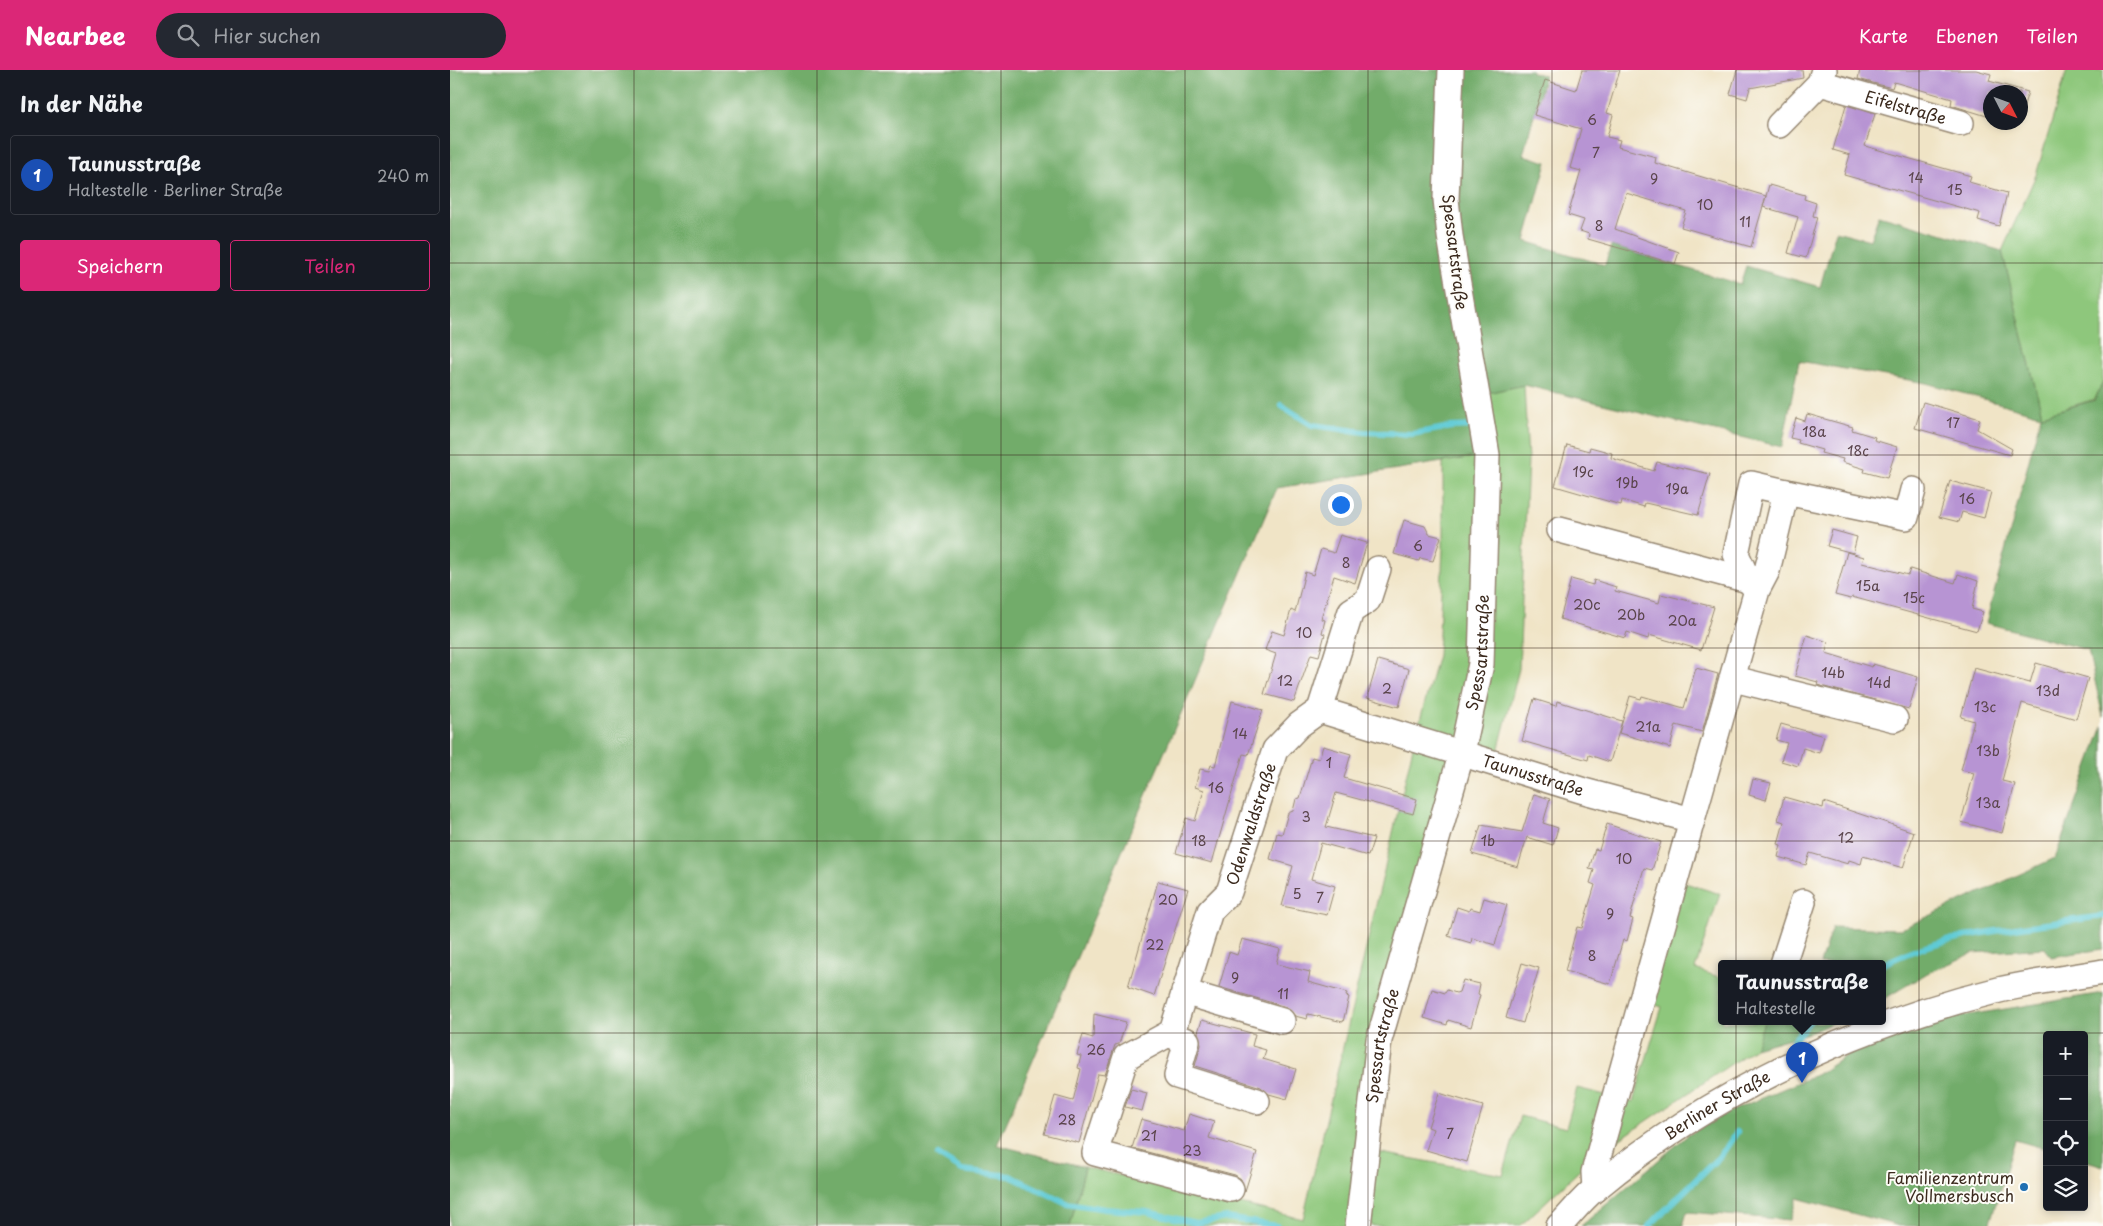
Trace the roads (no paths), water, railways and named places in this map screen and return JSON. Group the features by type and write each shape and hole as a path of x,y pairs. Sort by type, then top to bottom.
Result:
{"street":[{"name":"Spessartstraße","path":"1358,1226 1379,1040 1462,752 1481,664 1487,455 1450,236 1446,199 1451,70"},
{"name":"Eifelstraße","path":"1779,125 1822,76 1961,124"},
{"path":"1752,585 1736,554 1751,484 1906,517 1913,490"},
{"path":"1595,1189 1594,1172 1692,820 1734,679 1752,585 1767,571 1786,492"},
{"path":"1560,530 1752,585"},
{"path":"1378,570 1368,600 1351,611 1320,710 1462,752"},
{"path":"1734,679 1896,719"},
{"name":"Odenwaldstraße","path":"1172,1032 1210,911 1229,892 1275,750 1299,725 1320,710"},
{"name":"Taunusstraße","path":"1462,752 1584,791 1692,820"},
{"path":"1783,960 1802,902"},
{"name":"Berliner Straße","path":"1886,1024 1999,990 2103,972"},
{"path":"1184,992 1282,1021"},
{"name":"Berliner Straße","path":"1559,1226 1595,1189 1684,1122 1731,1095 1813,1054 1884,1025"},
{"path":"1231,1189 1095,1153 1126,1057 1172,1032 1175,1037 1188,1041 1177,1076 1257,1102"}],"waterway":[{"path":"1281,405 1312,425 1364,432 1412,434 1451,427 1478,426"},
{"path":"1886,963 1907,954 1961,937 2103,916"},
{"path":"1793,1041 1806,1025"},
{"path":"1649,1226 1721,1155 1737,1132"},
{"path":"938,1155 962,1170 1010,1176 1067,1203 1105,1209 1147,1212 1196,1223 1227,1218 1277,1226"}],"place":[{"name":"Taunusstraße","path":"1802,1083"},
{"name":"Familienzentrum Vollmersbusch","path":"2024,1187"}]}
